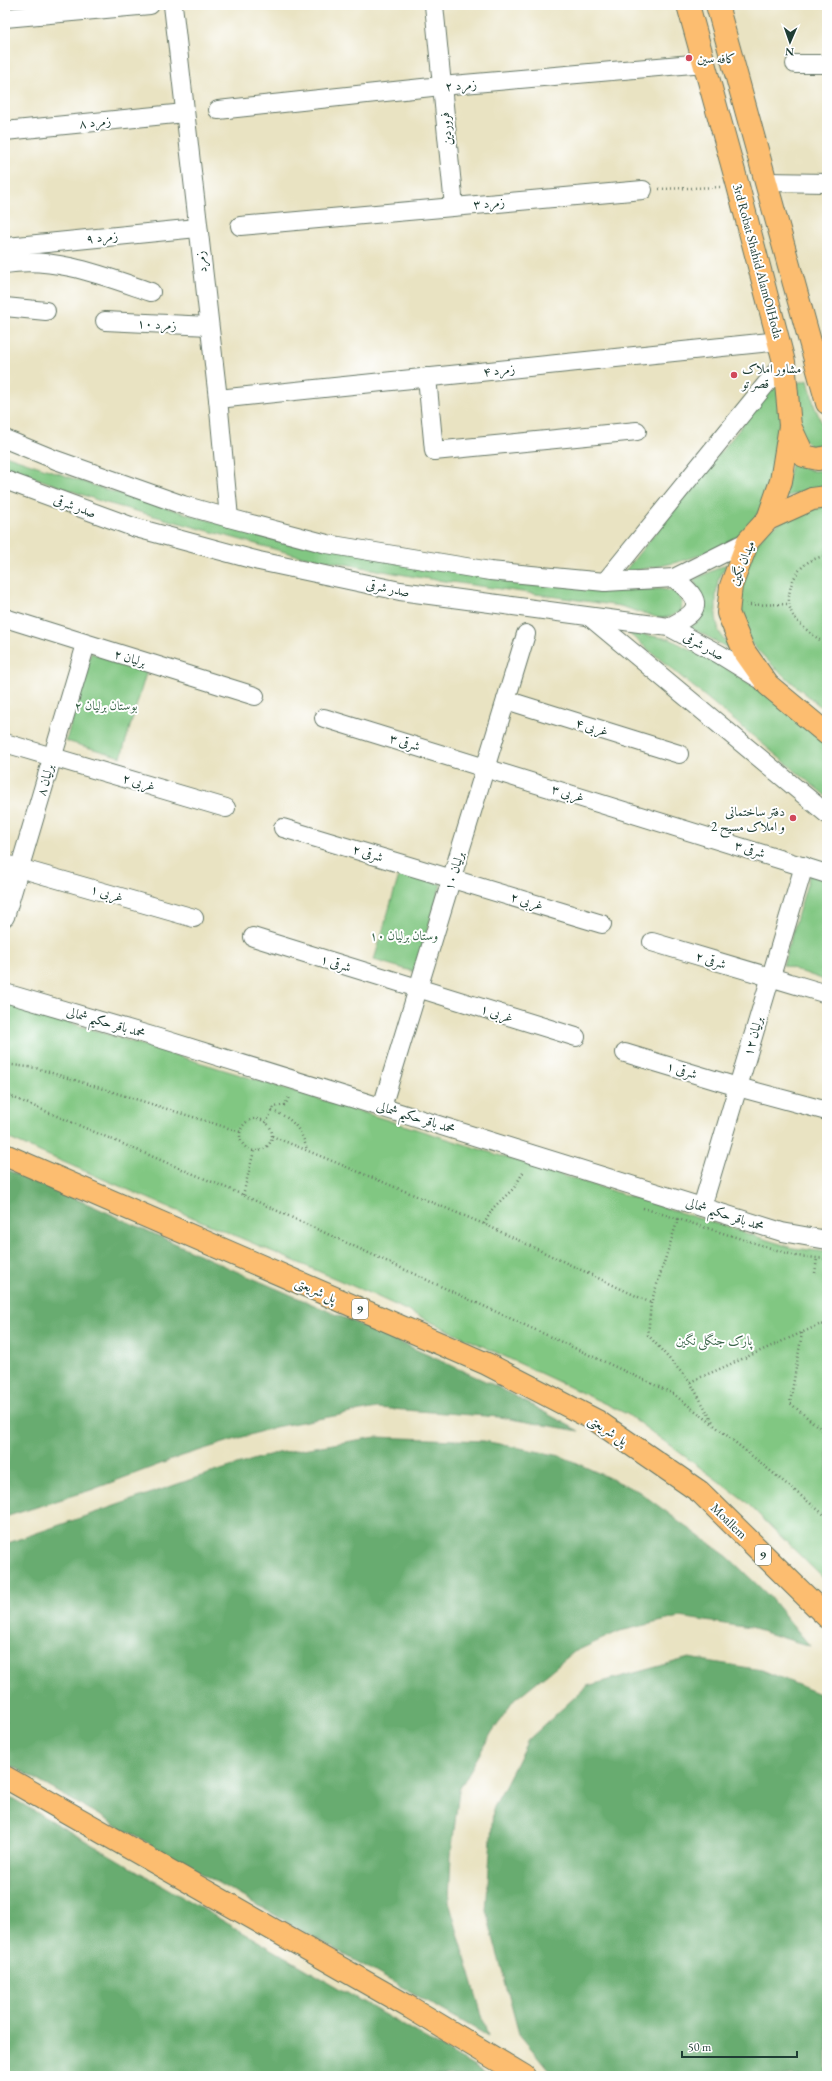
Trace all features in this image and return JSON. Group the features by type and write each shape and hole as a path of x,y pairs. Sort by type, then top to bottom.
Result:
{"main road":[{"name":"3rd Robat Shahid AlamOlHoda","path":"688,5 782,351 790,426 781,481 768,519"},
{"path":"717,5 827,403"},
{"path":"790,426 804,456 818,459 827,457"},
{"name":"میدان نگین","path":"826,505 812,499 768,519 748,541 731,586 728,613 744,651 768,684 827,734"},
{"name":"پل شریعتی","path":"5,1155 486,1364 597,1421 700,1492 827,1617"},
{"path":"5,1777 404,2004 524,2076"}],"street":[{"path":"5,18 150,5"},
{"name":"زمرد","path":"172,5 208,326 218,399 229,518"},
{"name":"فروردین","path":"434,5 454,206"},
{"name":"زمرد ۲","path":"218,110 441,86 704,64"},
{"path":"795,64 827,64"},
{"name":"زمرد ۸","path":"5,131 185,113"},
{"path":"766,182 827,183"},
{"name":"زمرد ۳","path":"240,226 643,190"},
{"name":"زمرد ۹","path":"6,255 197,228"},
{"path":"6,255 83,269 151,292"},
{"path":"5,307 46,312"},
{"name":"زمرد ۱۰","path":"105,321 208,326"},
{"path":"605,582 782,351"},
{"name":"زمرد ۴","path":"218,399 427,377 782,351"},
{"path":"427,377 434,451 637,431"},
{"path":"5,439 56,460 176,503 229,518 327,544 482,570 605,582 674,578 748,541"},
{"name":"صدر شرقی","path":"5,480 133,527 259,561 400,591 668,627 719,654 768,684"},
{"path":"668,627 689,617 695,606 695,599 689,590 674,578"},
{"path":"590,616 827,814"},
{"name":"برلیان ۲","path":"5,618 255,696"},
{"name":"برلیان ۱۰","path":"382,1107 526,634"},
{"name":"برلیان ۸","path":"5,917 12,866 52,757 86,644"},
{"name":"۴ غربی","path":"506,700 679,754"},
{"name":"۳ شرقی","path":"324,718 486,767"},
{"path":"5,742 52,757"},
{"name":"۲ غربی","path":"52,757 226,808"},
{"name":"۳ غربی","path":"486,767 650,818"},
{"name":"۳ شرقی","path":"650,818 804,866"},
{"name":"۲ شرقی","path":"283,828 452,878"},
{"name":"۱ غربی","path":"12,866 194,918"},
{"path":"804,866 827,874"},
{"name":"برلیان ۱۲","path":"702,1207 804,866"},
{"name":"۲ غربی","path":"452,878 602,924"},
{"name":"۱ شرقی","path":"253,938 419,988"},
{"name":"۲ شرقی","path":"652,942 770,978"},
{"path":"770,978 827,994"},
{"name":"۱ غربی","path":"419,988 576,1037"},
{"name":"محمد باقر حکیم شمالی","path":"5,993 162,1038 782,1232 827,1240"},
{"name":"۱ شرقی","path":"625,1053 738,1087"},
{"path":"738,1087 827,1111"}],"path":[{"path":"643,190 738,186"},
{"path":"826,505 827,531"},
{"path":"827,555 806,563 797,574 790,588 789,604 794,616 827,646"},
{"path":"740,606 789,604"},
{"path":"5,1063 36,1068 241,1132"},
{"path":"5,1094 243,1195 672,1393 714,1425 827,1517"},
{"path":"266,1123 274,1107 285,1105 289,1097"},
{"path":"272,1111 293,1122 303,1135 307,1151"},
{"path":"251,1120 261,1120 270,1126 272,1136 268,1146 264,1149 254,1151 245,1146 241,1137 241,1132 243,1127 251,1120"},
{"path":"272,1136 484,1224 651,1303"},
{"path":"243,1195 254,1151"},
{"path":"484,1224 493,1208 514,1188 524,1171"},
{"path":"678,1219 651,1303 648,1335 690,1382 714,1425"},
{"path":"815,1273 817,1258"},
{"path":"690,1382 802,1333 827,1324"},
{"path":"802,1333 790,1403 827,1434"}],"green space":[{"path":"779,380 782,426 781,438 775,467 766,497 752,522 744,531 731,540 702,554 671,564 624,572"},
{"path":"808,380 814,405 826,433 823,445 818,448 812,448 800,434 797,383"},
{"path":"794,454 802,467 813,471 827,470 827,487 804,491 782,498"},
{"path":"5,455 104,489 245,531 610,590 661,589 676,592 682,602 681,611 670,617 659,618 620,606 416,577 296,555 103,502 5,467"},
{"path":"827,506 827,712 775,668 747,639 741,606 742,577 754,548 767,531 794,514"},
{"path":"727,564 718,580 716,617 719,632 733,651 690,627 700,621 702,610 699,590 693,580"},
{"path":"627,632 670,639 736,674 774,701 822,740 827,745 827,797"},
{"name":"بوستان برلیان ۲","path":"91,653 147,670 121,757 66,741"},
{"name":"وستان برلیان ۱۰","path":"400,872 441,884 415,972 374,960"},
{"path":"810,874 827,880 827,981 783,965"},
{"name":"پارک جنگلی نگین","path":"5,1003 365,1113 793,1248 827,1252 827,1582 743,1499 627,1414 376,1296 5,1137"},
{"path":"5,1169 95,1207 496,1386 579,1431 499,1417 377,1408 275,1427 182,1456 91,1490 5,1517"},
{"path":"376,1437 484,1441 561,1456 638,1491 728,1557 768,1595 810,1646 750,1628 680,1617 620,1631 574,1652 514,1700 492,1732 459,1790 451,1855 449,1902 488,2036 5,1762 5,1544 195,1478 272,1454"},
{"path":"689,1658 762,1670 827,1698 827,2076 554,2076 519,2034 486,1911 493,1809 528,1740 587,1686"},
{"path":"5,1794 490,2076 5,2076"}],"place":[{"name":"کافه سین","path":"689,58"},
{"name":"مشاور املاک قصر تو","path":"734,375"},
{"name":"دفتر ساختمانی و املاک مسیح 2","path":"793,818"}]}
